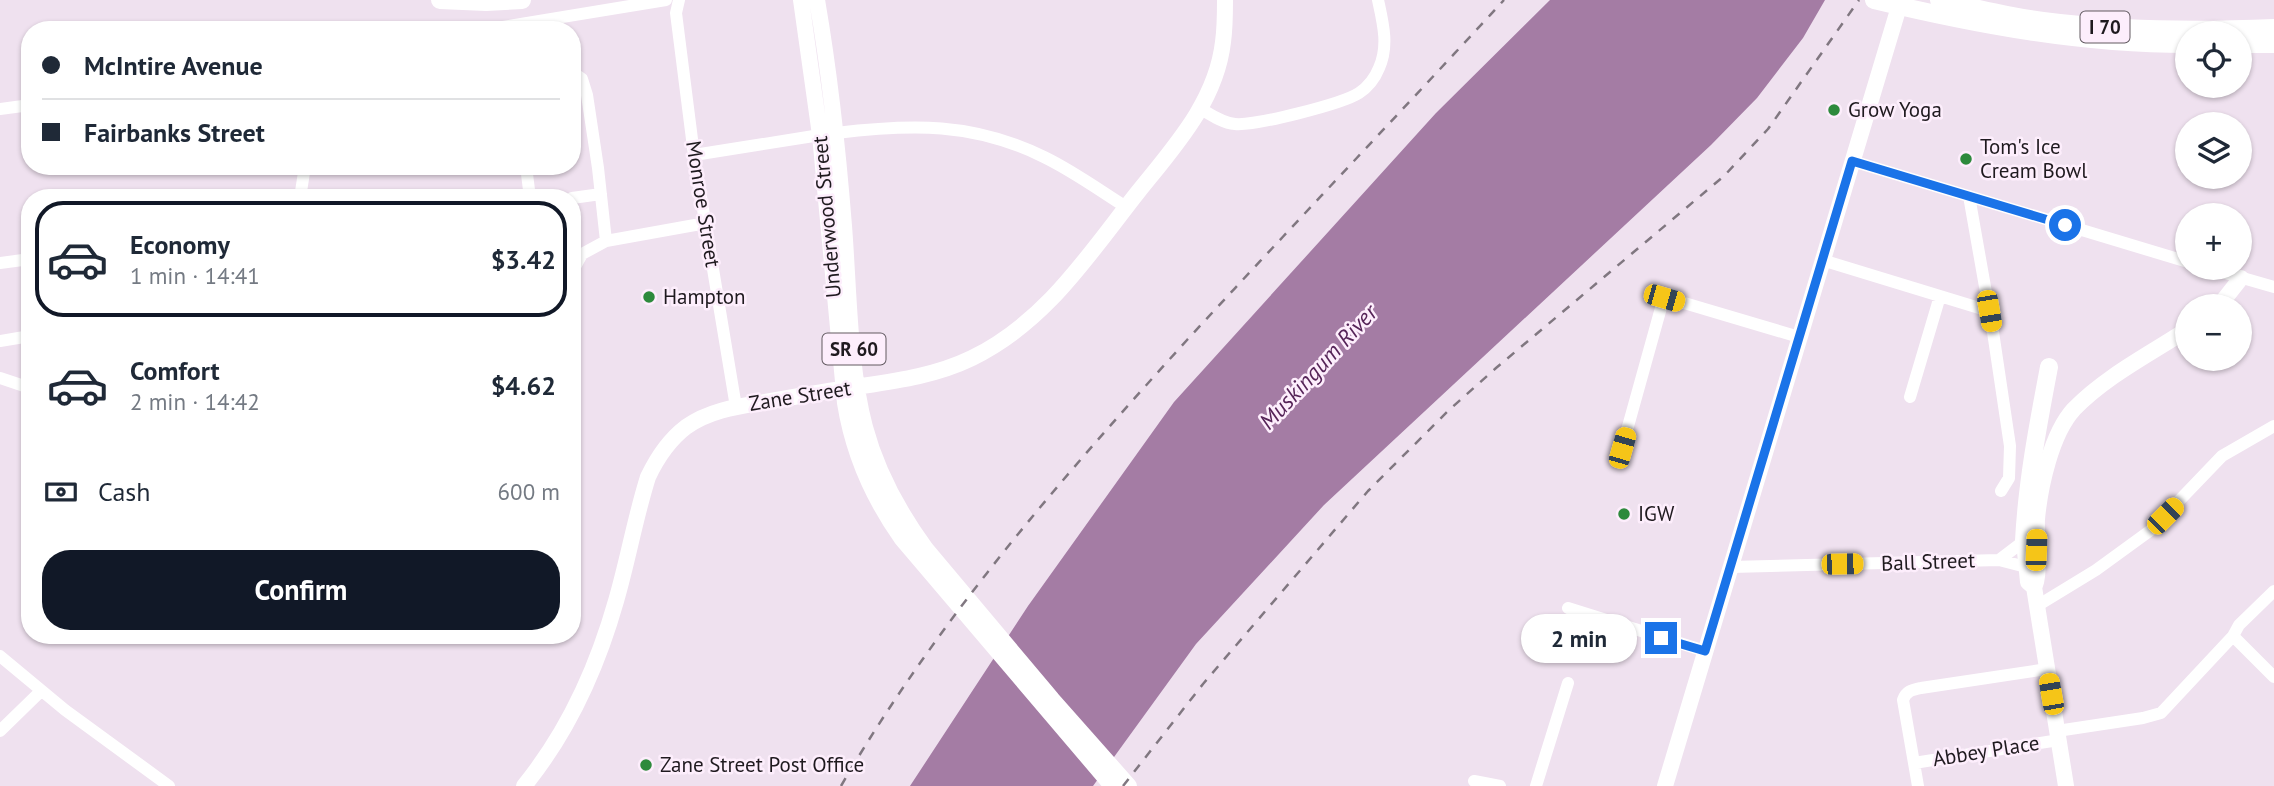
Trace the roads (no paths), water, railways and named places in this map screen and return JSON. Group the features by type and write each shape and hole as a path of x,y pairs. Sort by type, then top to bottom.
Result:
{"highway":[{"path":"440,0 522,0"},
{"name":"I 70","path":"1874,0 1990,26 2053,36 2115,42 2175,44"},
{"name":"I 70","path":"1939,0 2001,14 2060,23 2199,31 2274,27"},
{"path":"2252,44 2274,44"},
{"path":"2024,541 2033,452 2049,367"}],"main road":[{"name":"Underwood Street","path":"801,0 827,134"},
{"name":"Underwood Street","path":"817,0 827,56 827,134 851,388 849,426 863,471 886,516 922,554 1047,703"},
{"name":"Zane Street","path":"524,786 560,735 576,706 615,603 642,495 654,463 671,441 686,427 705,417 736,407 912,379 950,368 975,357 1028,323 1061,291 1183,135 1200,109 1221,56 1225,0"},
{"path":"1665,786 1901,0"},
{"path":"2228,294 2239,280"},
{"path":"2066,786 2034,587 2038,581 2036,550 2040,500 2047,468 2062,428 2073,411 2098,389 2175,338"},
{"path":"2024,541 2028,582 2034,587"},
{"name":"SR 60","path":"1047,703 1112,786"},
{"name":"SR 60","path":"1047,703 1129,786"}],"street":[{"path":"548,21 666,0"},
{"name":"Monroe Street","path":"679,0 676,13 694,155 736,407"},
{"path":"1200,109 1224,121 1246,124 1347,99 1361,92 1371,82 1383,59 1385,46 1378,0"},
{"path":"581,78 585,86 606,241"},
{"path":"0,109 21,106"},
{"path":"694,155 827,134 909,126 960,130 989,136 1047,158 1126,207"},
{"path":"1852,161 2175,257"},
{"path":"581,197 601,194"},
{"path":"1969,196 2010,446 2009,478 2001,491"},
{"path":"581,256 606,241 706,223"},
{"path":"0,263 21,260"},
{"path":"1822,260 1989,311"},
{"path":"2251,280 2272,284"},
{"path":"1910,397 1940,296"},
{"path":"1622,448 1664,298 1799,337"},
{"path":"0,341 21,338"},
{"path":"0,378 21,385"},
{"path":"2036,606 2096,570 2151,530 2222,456 2274,426"},
{"name":"Ball Street","path":"1999,560 2024,541"},
{"name":"Ball Street","path":"1731,567 1999,560 2026,567"},
{"name":"Abbey Place","path":"1914,763 2161,713 2233,636 2239,625 2274,591"},
{"path":"1568,608 1705,651"},
{"path":"2233,636 2274,677"},
{"path":"0,656 41,691 169,786"},
{"name":"Abbey Place","path":"1917,786 1903,700 1905,695 1911,690 2047,669"},
{"path":"1536,786 1568,683"},
{"path":"0,731 41,691"},
{"path":"1474,781 1500,786"}],"water":[{"name":"Muskingum River","path":"1550,0 1825,0 1803,38 1757,98 1711,145 1324,505 1196,644 1093,786 910,786 1028,606 1174,402 1436,113"}],"railway":[{"path":"841,786 878,725 959,610 1092,446 1187,340 1504,0"},
{"path":"1123,786 1203,684 1368,491 1449,410 1496,368 1724,176 1768,129 1859,0"}],"place":[{"name":"Grow Yoga","path":"1834,110"},
{"name":"Tom's Ice Cream Bowl","path":"1966,159"},
{"name":"Hampton","path":"649,297"},
{"name":"IGW","path":"1624,514"},
{"name":"Zane Street Post Office","path":"646,765"}]}
